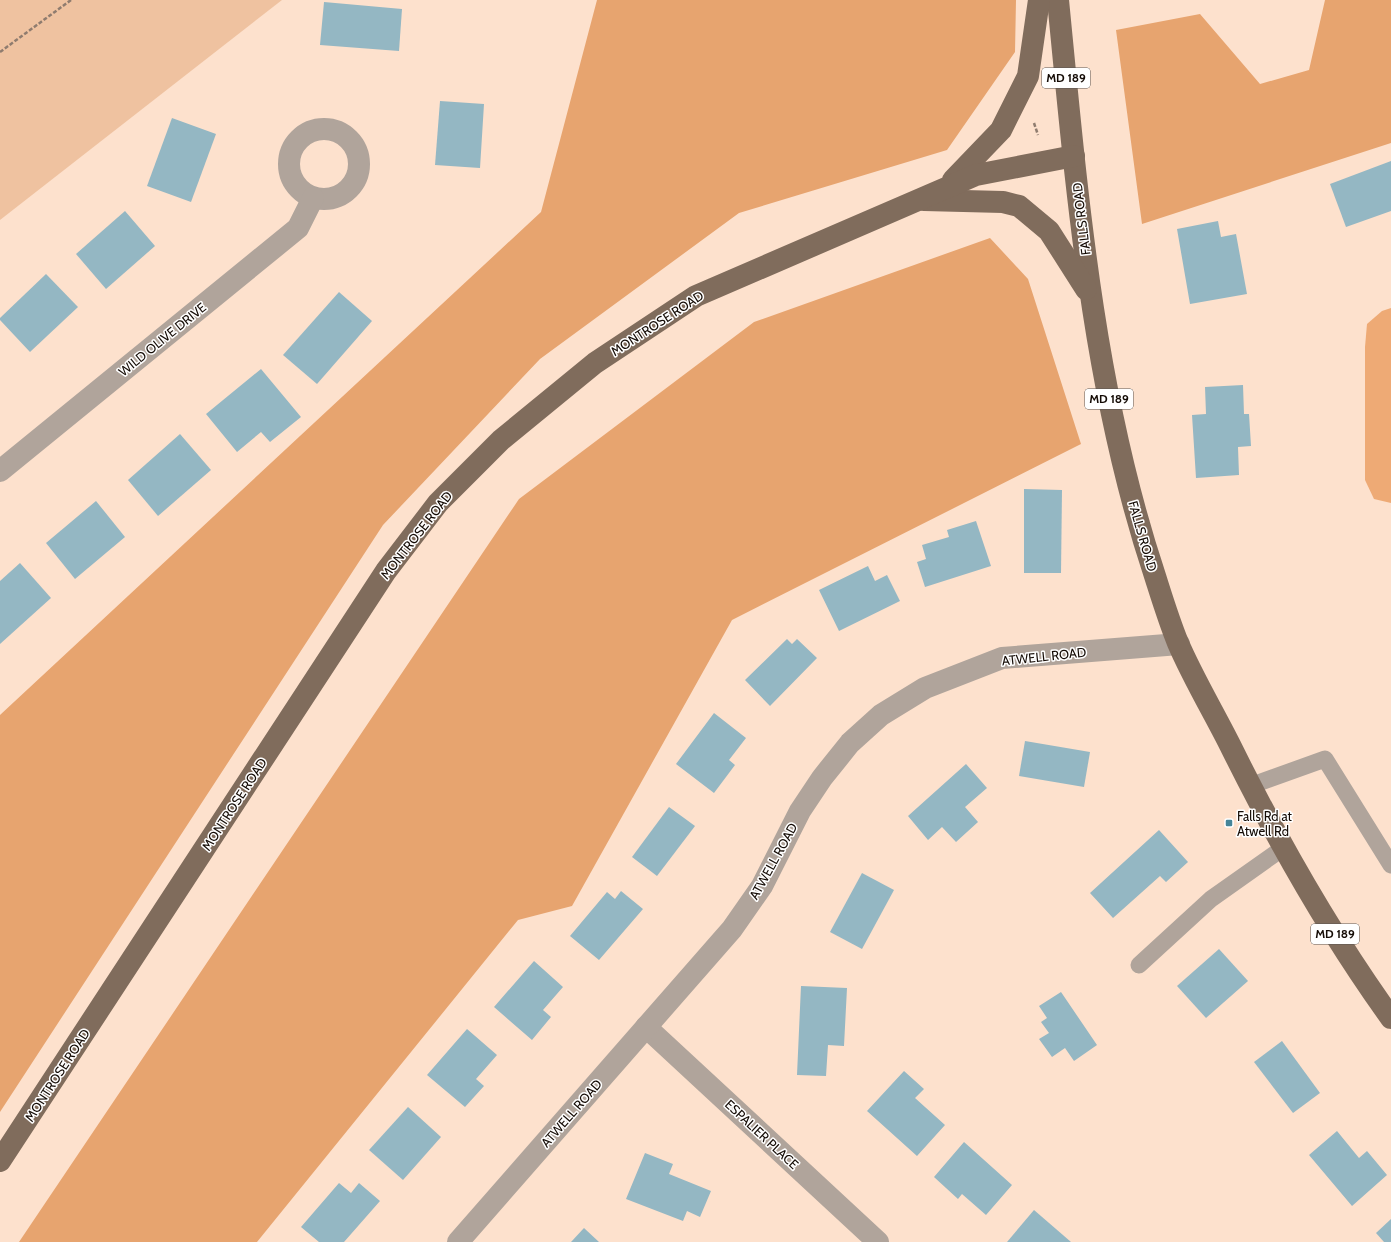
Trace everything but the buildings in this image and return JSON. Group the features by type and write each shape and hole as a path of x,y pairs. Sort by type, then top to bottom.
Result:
{"main road":[{"path":"947,187 1002,130 1028,76 1039,0"},
{"name":"FALLS ROAD","path":"1058,0 1090,294 1104,376 1126,472 1154,573 1179,644 1250,786 1283,848 1306,889 1351,960 1391,1018"},
{"name":"MONTROSE ROAD","path":"0,1161 386,571 438,503 501,440 595,363 696,296 976,175 1074,156"},
{"path":"917,200 1003,202 1019,206 1049,231 1090,294"}],"street":[{"name":"WILD OLIVE DRIVE","path":"0,471 298,228 312,198"},
{"name":"ATWELL ROAD","path":"458,1242 732,929 758,893 800,811 822,778 850,743 881,715 925,688 1002,658 1179,644"},
{"name":"ESPALIER PLACE","path":"646,1027 878,1242"}],"lane":[{"path":"1250,786 1325,759 1391,865"},
{"path":"1139,965 1211,899 1283,848"}],"path":[{"path":"0,52 71,0"}],"shaded area":[{"path":"0,0 282,0 0,220"},
{"path":"597,0 1016,0 1015,52 947,150 739,213 540,359 383,525 0,1112 0,715 541,212"},
{"path":"1325,0 1391,0 1391,143 1142,224 1116,30 1200,14 1260,84 1309,70"},
{"path":"990,238 1028,279 1081,444 732,620 572,906 518,920 257,1242 19,1242 519,499 754,322"},
{"path":"1391,308 1391,503 1374,499 1365,480 1365,347 1367,324 1382,311"}],"place":[{"name":"Falls Rd at Atwell Rd","path":"1229,823"}]}
